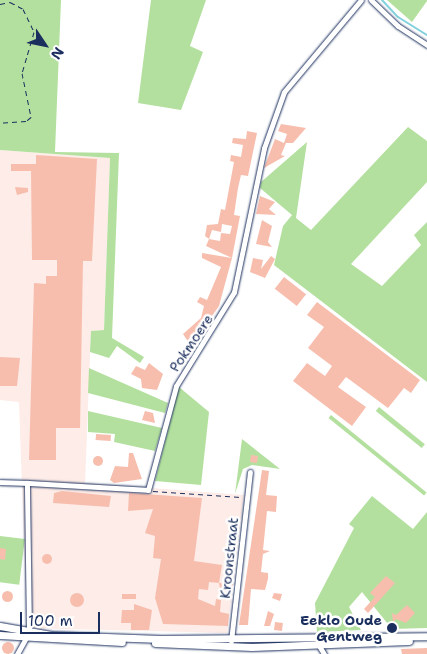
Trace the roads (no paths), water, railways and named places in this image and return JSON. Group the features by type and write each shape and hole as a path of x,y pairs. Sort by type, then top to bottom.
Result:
{"main road":[{"path":"0,626 29,632 177,641 230,647 319,646 427,640"},
{"path":"0,635 25,639 177,641 231,638 427,636"}],"street":[{"name":"Pokmoere","path":"27,483 148,490 176,386 234,292 264,148 284,92 360,0"},
{"path":"371,0 398,26 427,45"},
{"name":"Kroonstraat","path":"230,647 250,472"},
{"path":"0,482 27,483 29,632 17,654"},
{"path":"314,637 324,654"}],"waterway":[{"path":"382,0 398,17 427,35"}],"place":[{"name":"Eeklo Oude Gentweg","path":"392,628"}]}
